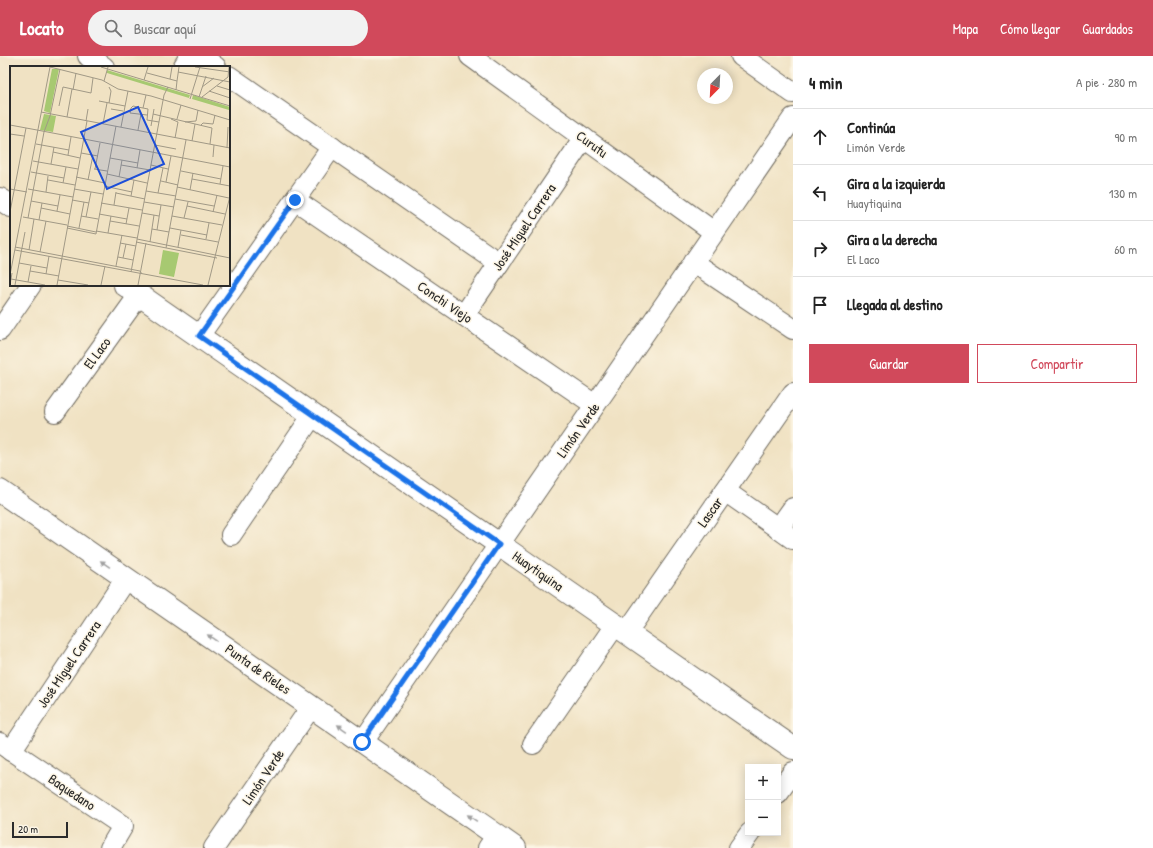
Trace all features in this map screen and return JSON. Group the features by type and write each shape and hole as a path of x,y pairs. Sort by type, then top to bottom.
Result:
{"main road":[{"path":"0,199 10,205"},
{"name":"Huaytiquina","path":"132,290 793,748"},
{"name":"Punta de Rieles","path":"0,491 362,742 493,842 515,848"}],"street":[{"path":"88,56 103,66"},
{"path":"183,66 190,56"},
{"path":"201,56 215,66"},
{"name":"Curutu","path":"470,56 714,232"},
{"path":"741,56 793,93"},
{"path":"230,77 499,264"},
{"name":"Limón Verde","path":"362,742 714,232 786,142 793,118"},
{"name":"José Miguel Carrera","path":"464,315 584,138"},
{"path":"199,336 332,147"},
{"name":"Conchi Viejo","path":"295,200 595,405"},
{"path":"693,262 793,329"},
{"path":"3,321 30,286"},
{"name":"El Laco","path":"56,412 132,290"},
{"name":"Lascar","path":"533,744 725,491 793,393"},
{"path":"231,535 313,415"},
{"path":"725,491 786,534 793,508"},
{"name":"José Miguel Carrera","path":"6,747 126,578"},
{"name":"Limón Verde","path":"214,848 311,706"},
{"name":"Baquedano","path":"6,747 123,826 110,848"},
{"path":"781,789 793,772"},
{"path":"739,848 748,836"}],"route":[{"path":"295,200 199,336 499,544 362,742"}]}
